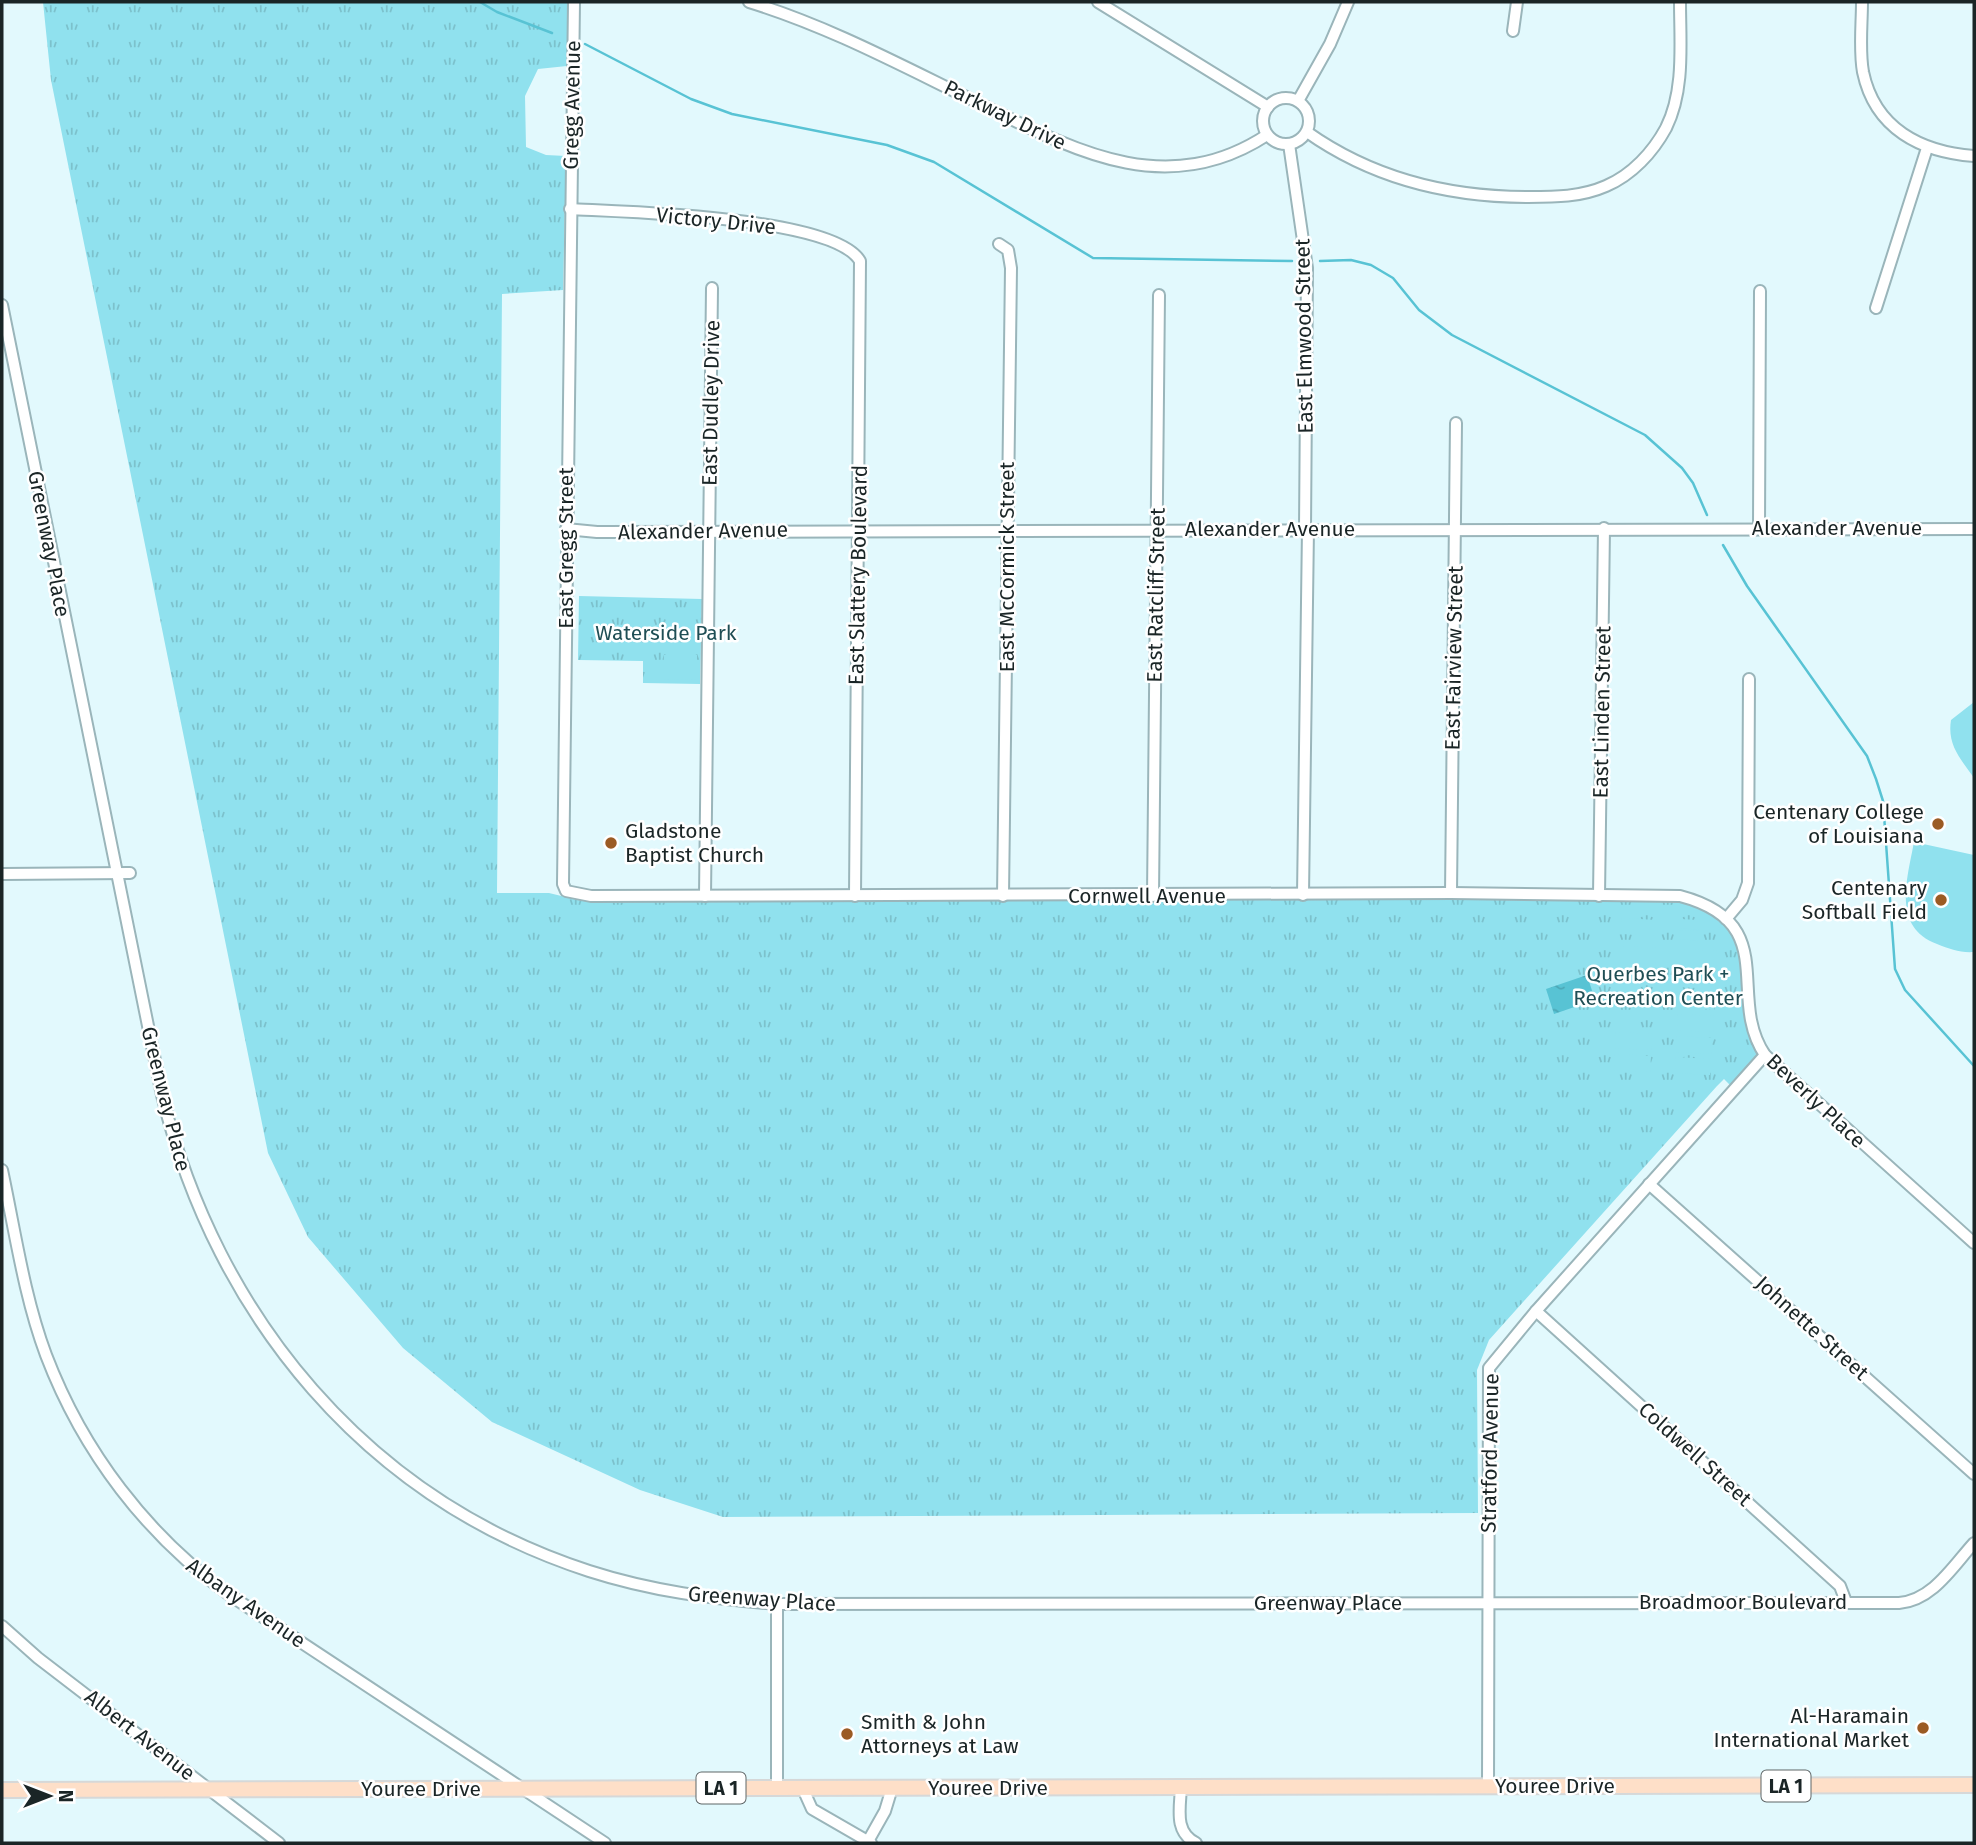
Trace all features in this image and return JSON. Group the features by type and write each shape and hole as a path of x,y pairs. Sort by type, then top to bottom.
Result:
{"main road":[{"name":"Youree Drive","path":"2,1790 1974,1785"}],"street":[{"name":"Gregg Avenue","path":"570,209 574,2"},
{"name":"Parkway Drive","path":"752,2 826,29 1040,133 1105,158 1146,166 1187,166 1240,152 1267,135"},
{"path":"1098,2 1268,107"},
{"path":"1298,101 1330,44 1348,2"},
{"path":"1513,31 1517,2"},
{"path":"1307,132 1342,156 1430,187 1486,195 1573,196 1608,186 1629,172 1657,143 1674,106 1680,74 1680,2"},
{"path":"1863,2 1862,58 1868,89 1887,121 1902,135 1927,148 1974,156"},
{"path":"1280,99 1298,101 1308,112 1307,132 1300,140 1289,144 1276,142 1267,135 1263,122 1268,107 1280,99"},
{"name":"East Elmwood Street","path":"1289,144 1307,268 1303,895"},
{"path":"1875,308 1927,148"},
{"name":"Victory Drive","path":"570,209 768,223 847,248 857,255"},
{"name":"East Gregg Street","path":"564,887 570,209"},
{"name":"East McCormick Street","path":"999,244 1008,250 1011,268 1003,896"},
{"name":"East Slattery Boulevard","path":"855,896 860,265 857,255"},
{"name":"East Dudley Drive","path":"705,896 712,288"},
{"path":"1759,528 1760,291"},
{"name":"East Ratcliff Street","path":"1153,896 1159,295"},
{"name":"Greenway Place","path":"2,305 162,1095 186,1181 205,1226 236,1286 272,1339 315,1392 373,1450 418,1485 530,1548 591,1572 663,1591 777,1604 1488,1602"},
{"name":"East Fairview Street","path":"1451,893 1456,423"},
{"name":"East Linden Street","path":"1599,896 1604,528"},
{"name":"Alexander Avenue","path":"566,529 597,532 859,529 1974,528"},
{"path":"1726,919 1742,900 1748,883 1749,679"},
{"path":"2,874 130,873"},
{"name":"Cornwell Avenue","path":"564,887 569,893 579,896 1451,893 1680,896 1704,903 1726,919"},
{"name":"Beverly Place","path":"1726,919 1735,930 1748,962 1751,1020 1765,1055 1974,1243"},
{"name":"Stratford Avenue","path":"1488,1787 1489,1368 1536,1311 1765,1055"},
{"name":"Albany Avenue","path":"2,1170 23,1274 45,1353 80,1429 143,1517 184,1559 223,1590 605,1843"},
{"name":"Johnette Street","path":"1649,1184 1974,1474"},
{"name":"Coldwell Street","path":"1536,1311 1821,1569 1840,1587 1846,1602"},
{"name":"Broadmoor Boulevard","path":"1488,1602 1914,1600 1931,1591 1974,1543"},
{"path":"777,1604 778,1788"},
{"name":"Albert Avenue","path":"2,1626 37,1658 279,1843"},
{"path":"1181,1787 1180,1827 1186,1838 1196,1843"},
{"path":"803,1788 812,1809 868,1843 885,1811 892,1788"}],"green space":[{"name":"Querbes Park + Recreation Center","path":"43,2 567,2 567,66 538,69 525,96 526,147 546,155 566,156 563,290 502,294 497,893 549,893 578,900 633,902 1233,900 1234,896 1457,899 1599,896 1696,900 1735,931 1749,1009 1765,1055 1734,1089 1724,1079 1717,1086 1489,1340 1477,1370 1478,1513 723,1517 640,1490 492,1422 403,1348 308,1237 268,1153 51,80"},
{"name":"Waterside Park","path":"579,596 702,599 700,684 643,683 643,661 578,660"},
{"path":"664,655 697,655 697,680 663,679"},
{"path":"1974,702 1974,778 1956,751 1950,729 1951,720"},
{"name":"Centenary Softball Field","path":"1914,842 1974,855 1974,952 1937,944 1913,926 1908,914 1906,886"},
{"path":"1622,918 1657,920 1657,936 1621,934"},
{"path":"1680,919 1700,920 1700,930 1680,928"},
{"path":"1680,930 1699,931 1699,941 1679,939"},
{"path":"1620,946 1656,948 1655,964 1620,962"},
{"path":"1681,949 1717,951 1716,967 1681,965"},
{"path":"1620,967 1655,969 1654,985 1619,983"},
{"path":"1680,971 1716,972 1715,989 1679,987"},
{"path":"1679,992 1715,994 1714,1010 1678,1008"},
{"path":"1678,1014 1714,1016 1713,1032 1677,1030"},
{"path":"1616,1032 1652,1034 1651,1050 1615,1048"},
{"path":"1677,1036 1712,1038 1711,1054 1676,1052"},
{"path":"1615,1054 1651,1056 1650,1072 1614,1070"},
{"path":"1676,1057 1711,1059 1710,1075 1675,1073"}],"water":[{"path":"1587,975 1595,1000 1554,1014 1546,989"}],"waterway":[{"path":"480,2 497,12 552,33"},
{"path":"585,44 691,99 732,114 887,145 934,162 1093,258 1292,261"},
{"path":"1320,261 1351,260 1371,265 1393,278 1419,310 1452,335 1645,435 1682,468 1693,483 1707,515"},
{"path":"1723,545 1747,586 1867,756 1883,801 1895,969 1905,990 1974,1066"}],"place":[{"name":"Centenary College of Louisiana","path":"1938,824"},
{"name":"Gladstone Baptist Church","path":"611,843"},
{"name":"Centenary Softball Field","path":"1941,900"},
{"name":"Al-Haramain International Market","path":"1923,1728"},
{"name":"Smith & John Attorneys at Law","path":"847,1734"}]}
